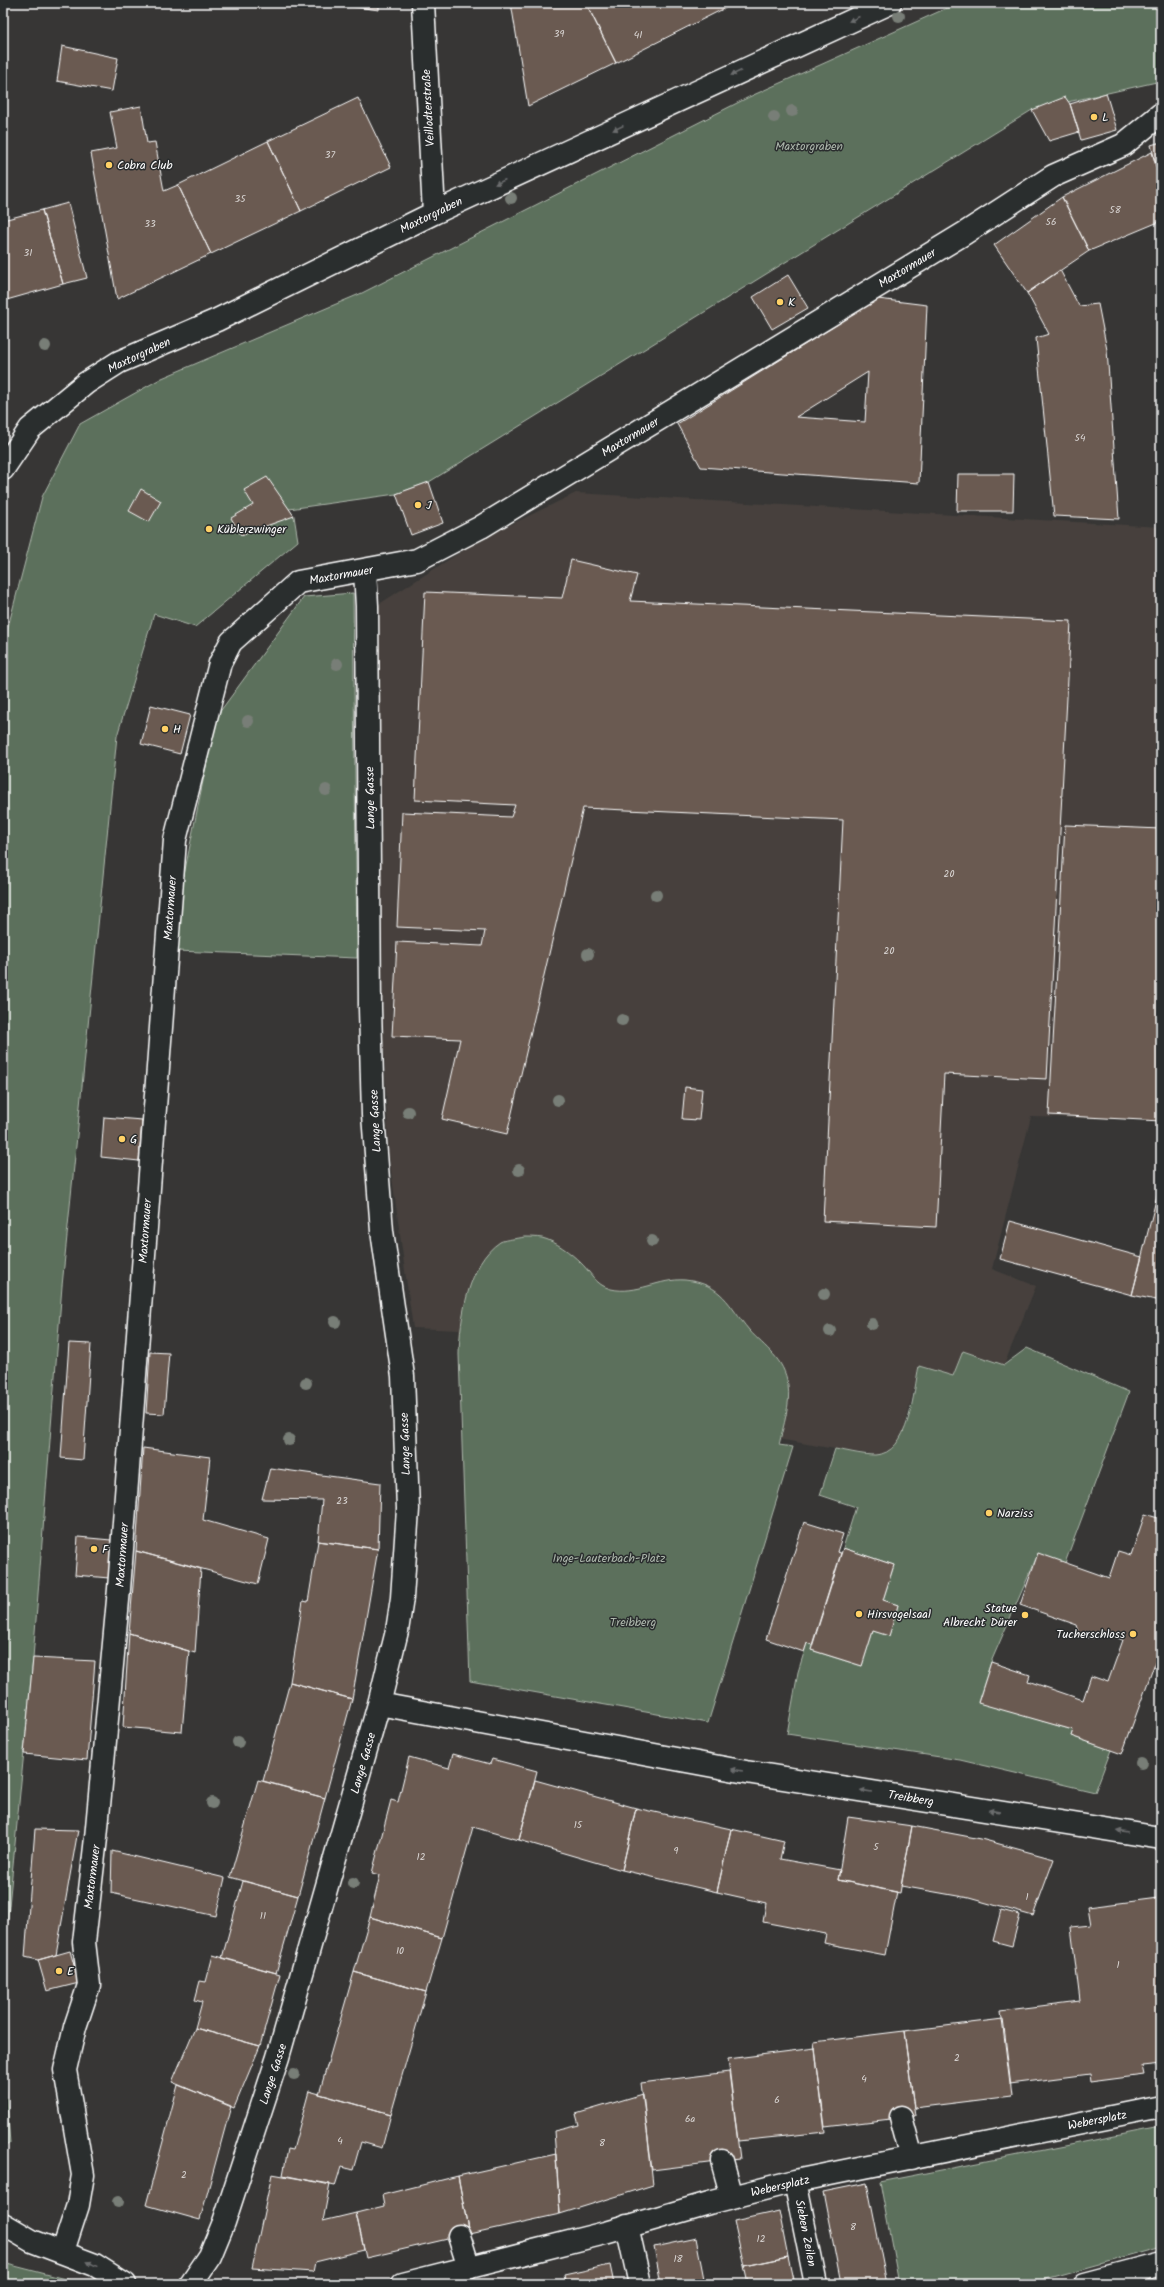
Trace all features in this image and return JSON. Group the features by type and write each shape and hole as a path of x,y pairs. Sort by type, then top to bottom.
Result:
{"street":[{"name":"Veillodterstraße","path":"422,3 434,212"},
{"name":"Maxtorgraben","path":"3,469 30,429 86,383 119,362 217,320 434,212 890,3"},
{"name":"Maxtormauer","path":"63,2251 78,2205 83,2175 65,2070 75,2028 89,1985 84,1942 96,1838 119,1588 175,840 220,663 231,642 298,582 365,571 417,560 481,527 966,233 1053,176 1123,145 1161,114"},
{"name":"Lange Gasse","path":"191,2284 210,2256 224,2222 278,2057 379,1704 397,1631 406,1562 408,1509 402,1376 382,1231 373,1114 370,1008 367,606 365,571"},
{"name":"Treibberg","path":"379,1704 746,1772 1161,1838"},
{"name":"Webersplatz","path":"403,2284 431,2281 469,2268 795,2181 1161,2107"},
{"path":"901,2117 912,2158"},
{"path":"722,2161 732,2197"},
{"name":"Sieben Zeilen","path":"795,2181 816,2284"},
{"path":"3,2224 32,2241"},
{"path":"627,2226 640,2284"},
{"path":"459,2236 469,2268"},
{"path":"3,2238 32,2241 63,2251 102,2268 125,2284"},
{"path":"1085,2284 1161,2264"}],"shaded area":[{"path":"576,493 1161,527 1161,1120 1031,1117 992,1269 1036,1286 1004,1365 963,1351 953,1376 919,1366 903,1435 893,1449 883,1453 875,1455 835,1449 461,1383 459,1330 413,1328 389,1156 383,1028 376,606 481,539"}],"green space":[{"path":"958,3 1161,3 1161,81 1032,110 429,482 396,494 289,509 294,516 298,541 195,627 154,614 117,736 62,1286 33,1658 3,1968 3,646 42,497 80,424 162,378 362,293 749,97"},
{"path":"353,593 357,958 176,951 184,875 216,717 304,597"},
{"name":"Inge-Lauterbach-Platz","path":"524,1237 542,1238 557,1245 567,1251 584,1266 597,1281 611,1289 630,1290 675,1280 698,1282 708,1286 730,1304 749,1330 773,1354 783,1368 789,1392 786,1415 779,1445 793,1447 708,1723 470,1681 459,1354 461,1325 468,1293 473,1277 480,1263 489,1251 500,1242"},
{"path":"1027,1348 1129,1392 1065,1563 1038,1554 991,1662 978,1702 1073,1730 1071,1736 1111,1750 1095,1792 960,1760 787,1734 798,1672 807,1643 812,1645 811,1650 862,1666 873,1631 889,1635 898,1605 883,1600 894,1565 843,1548 856,1507 820,1495 835,1449 860,1454 875,1455 887,1452 896,1444 903,1433 908,1420 919,1366 953,1376 963,1351 1004,1365"},
{"path":"3,2052 10,2143 3,2148"},
{"path":"1161,2127 1161,2247 1028,2284 899,2284 880,2182"},
{"path":"3,2263 69,2280 76,2284 3,2284"}],"building":[{"path":"325,3 379,3 379,10"},
{"path":"511,3 586,3 616,63 528,106"},
{"path":"586,3 730,3 731,5 616,63"},
{"path":"62,46 118,58 112,91 57,81"},
{"name":"L","path":"1106,93 1117,130 1081,140 1070,104"},
{"path":"1065,97 1070,104 1079,132 1049,141 1032,110"},
{"path":"358,98 391,167 301,211 268,141"},
{"path":"141,106 147,143 155,142 164,191 178,185 211,254 117,299 91,153 117,148 110,112"},
{"path":"268,141 301,211 211,254 178,185"},
{"path":"1161,142 1161,184 1151,145"},
{"path":"1152,152 1161,184 1161,221 1089,251 1062,197"},
{"path":"1062,197 1089,251 1027,293 994,245"},
{"path":"68,203 87,278 63,284 42,210"},
{"path":"42,210 63,284 3,301 3,220"},
{"path":"1060,270 1079,306 1098,304 1107,350 1119,519 1054,516 1036,338 1049,334 1027,293"},
{"name":"K","path":"788,275 808,308 772,329 753,297"},
{"path":"878,299 927,305 919,483 701,467 677,424","holes":["868,372 865,422 796,417"]},
{"path":"958,474 1014,474 1013,511 957,511"},
{"path":"267,477 294,516 241,535 231,518 253,505 244,490"},
{"name":"J","path":"429,482 443,523 411,535 396,494"},
{"path":"141,489 161,501 149,522 129,511"},
{"path":"571,560 637,575 630,601 1071,621 1047,1079 944,1074 936,1227 823,1221 843,820 583,808 507,1134 442,1119 460,1039 392,1036 397,942 482,946 485,931 397,927 402,812 511,817 515,805 415,800 425,592 562,598"},
{"name":"H","path":"151,705 190,715 180,754 141,744"},
{"path":"1065,825 1161,829 1161,1121 1049,1115"},
{"path":"685,1087 702,1089 699,1120 682,1119"},
{"name":"G","path":"104,1117 142,1120 139,1161 101,1157"},
{"path":"1161,1180 1161,1301 1132,1295"},
{"path":"1010,1221 1142,1257 1132,1295 1000,1259"},
{"path":"69,1343 91,1344 83,1460 61,1458"},
{"path":"150,1352 169,1353 164,1414 146,1413"},
{"path":"143,1448 210,1457 203,1520 269,1539 258,1584 136,1551"},
{"path":"270,1468 380,1483 378,1549 318,1541 322,1500 262,1499"},
{"name":"Tucherschloss","path":"1145,1514 1161,1519 1161,1646 1122,1754 1071,1736 1073,1730 978,1703 991,1662 1030,1675 1028,1681 1083,1700 1091,1676 1108,1682 1123,1640 1102,1632 1093,1638 1084,1637 1079,1632 1077,1625 1020,1605 1038,1553 1109,1578 1118,1551 1131,1555"},
{"path":"804,1522 843,1534 837,1552 841,1553 812,1645 807,1643 804,1652 766,1639"},
{"name":"F","path":"78,1537 111,1540 109,1578 75,1575"},
{"path":"318,1541 378,1549 352,1699 290,1682 303,1601 308,1602"},
{"name":"Hirsvogelsaal","path":"843,1548 894,1565 883,1600 898,1605 889,1636 873,1631 862,1666 811,1650"},
{"path":"136,1551 201,1569 195,1653 129,1633"},
{"path":"129,1633 189,1651 182,1732 123,1727"},
{"path":"33,1658 95,1661 87,1760 24,1754"},
{"path":"290,1682 352,1699 325,1798 263,1781"},
{"path":"453,1754 490,1764 492,1759 537,1771 519,1840 473,1827 442,1938 370,1917 380,1875 372,1873 391,1800 398,1802 409,1757 449,1768"},
{"path":"258,1780 325,1798 298,1896 230,1877"},
{"path":"535,1780 636,1808 622,1870 519,1840"},
{"path":"636,1808 731,1829 717,1892 622,1870"},
{"path":"848,1817 912,1826 900,1893 838,1880"},
{"path":"912,1826 981,1839 1054,1859 1033,1916 969,1898 901,1886"},
{"path":"35,1829 78,1830 56,1955 38,1960 25,1957"},
{"path":"731,1829 784,1841 780,1859 840,1870 838,1880 897,1892 885,1955 824,1943 826,1934 763,1922 766,1903 717,1892"},
{"path":"112,1851 225,1878 216,1916 111,1893"},
{"path":"243,1881 298,1896 276,1973 222,1958"},
{"path":"1159,1898 1161,1917 1161,2064 1142,2066 1144,2075 1090,2082 1089,2074 1010,2084 1001,2011 1080,2001 1071,1927 1091,1925 1088,1907"},
{"path":"1001,1910 1020,1915 1012,1946 993,1941"},
{"path":"370,1917 442,1938 426,1992 354,1972"},
{"name":"E","path":"70,1951 79,1983 47,1991 38,1960"},
{"path":"213,1955 280,1974 260,2046 195,2028 202,2002 195,2000 200,1981 206,1982"},
{"path":"354,1972 426,1992 391,2114 319,2094"},
{"path":"1003,2019 1012,2096 914,2108 904,2031"},
{"path":"195,2028 260,2046 234,2108 172,2082"},
{"path":"904,2031 915,2116 825,2127 814,2042"},
{"path":"815,2048 825,2132 738,2141 728,2059"},
{"path":"729,2072 740,2159 652,2170 641,2083"},
{"path":"178,2085 231,2106 200,2220 146,2205"},
{"path":"309,2091 391,2114 382,2148 361,2142 353,2170 341,2167 335,2186 283,2175 288,2149 293,2150"},
{"path":"643,2094 653,2185 560,2214 554,2131 579,2125 576,2114"},
{"path":"556,2154 560,2214 469,2234 458,2176"},
{"path":"272,2174 330,2184 323,2221 356,2213 364,2250 315,2262 313,2272 252,2268"},
{"path":"458,2176 469,2234 366,2258 356,2213 384,2206 382,2195"},
{"path":"867,2183 887,2284 841,2284 823,2192"},
{"path":"779,2211 788,2257 744,2266 734,2221"},
{"path":"696,2238 705,2284 661,2284 654,2247"},
{"path":"788,2257 794,2284 748,2284 744,2266"},
{"path":"610,2265 614,2284 566,2284 564,2275"}],"place":[{"name":"L","path":"1094,117"},
{"name":"Cobra Club","path":"109,165"},
{"name":"K","path":"780,302"},
{"name":"J","path":"418,505"},
{"name":"Küblerzwinger","path":"209,529"},
{"name":"H","path":"165,729"},
{"name":"G","path":"122,1139"},
{"name":"Narziss","path":"989,1513"},
{"name":"F","path":"94,1549"},
{"name":"Hirsvogelsaal","path":"859,1614"},
{"name":"Statue Albrecht Dürer","path":"1025,1615"},
{"name":"Tucherschloss","path":"1133,1634"},
{"name":"E","path":"59,1971"}]}
